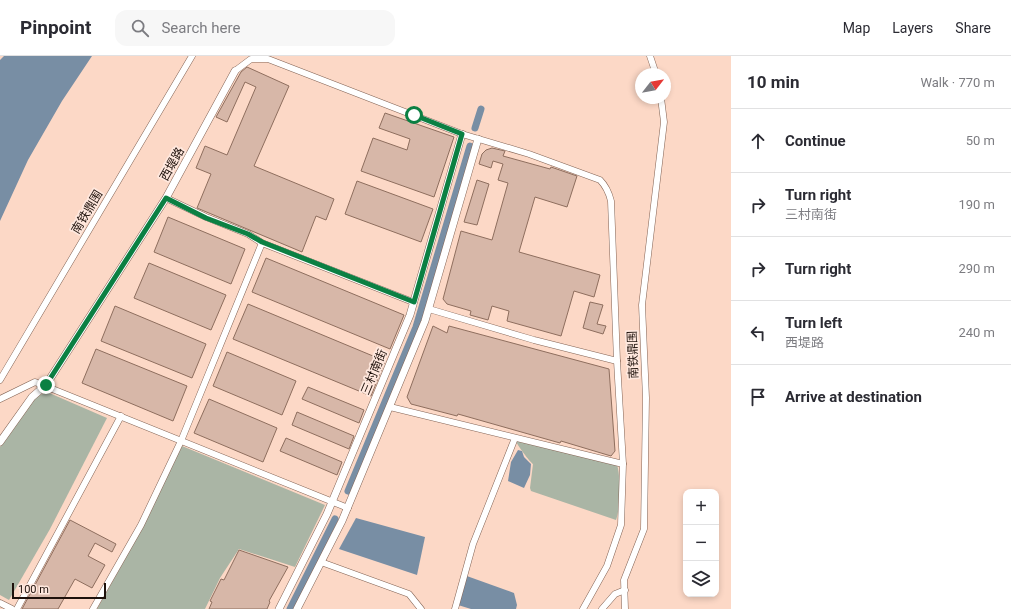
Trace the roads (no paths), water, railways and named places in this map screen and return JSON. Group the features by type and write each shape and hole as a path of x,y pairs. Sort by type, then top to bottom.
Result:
{"street":[{"name":"南铁鼎围","path":"0,380 192,56"},
{"path":"650,56 654,68"},
{"path":"235,71 251,59 268,59 462,134 529,154 600,180 609,192 611,201 617,361 623,464 622,525 607,566 582,609"},
{"name":"西堤路","path":"0,442 32,397 46,385 166,198 235,71"},
{"name":"南铁鼎围","path":"625,609 624,580 644,529 646,398 642,305 664,122 662,104"},
{"name":"三村南街","path":"278,609 332,501 410,315 462,134"},
{"path":"298,609 348,508 429,309 478,139"},
{"path":"166,198 206,218 248,234 262,242 414,302"},
{"path":"93,609 141,525 181,441 262,242"},
{"path":"429,309 534,340 617,361"},
{"path":"0,399 35,382 46,385 348,508"},
{"path":"390,407 623,464"},
{"path":"17,609 121,416"},
{"path":"455,609 473,544 515,438"},
{"path":"321,562 409,594 421,609"},
{"path":"602,609 614,594 624,590"},
{"path":"0,603 12,609"}],"water":[{"path":"4,56 92,56 62,101 28,160 0,221 0,60"},
{"path":"518,450 522,451 524,457 531,464 530,475 524,488 508,481 511,462"},
{"path":"356,518 425,537 417,575 339,549"},
{"path":"464,575 514,593 517,605 516,609 471,609 458,605"}],"waterway":[{"path":"475,128 481,109"},
{"path":"348,491 416,327 470,146"},
{"path":"290,609 335,519"}]}
